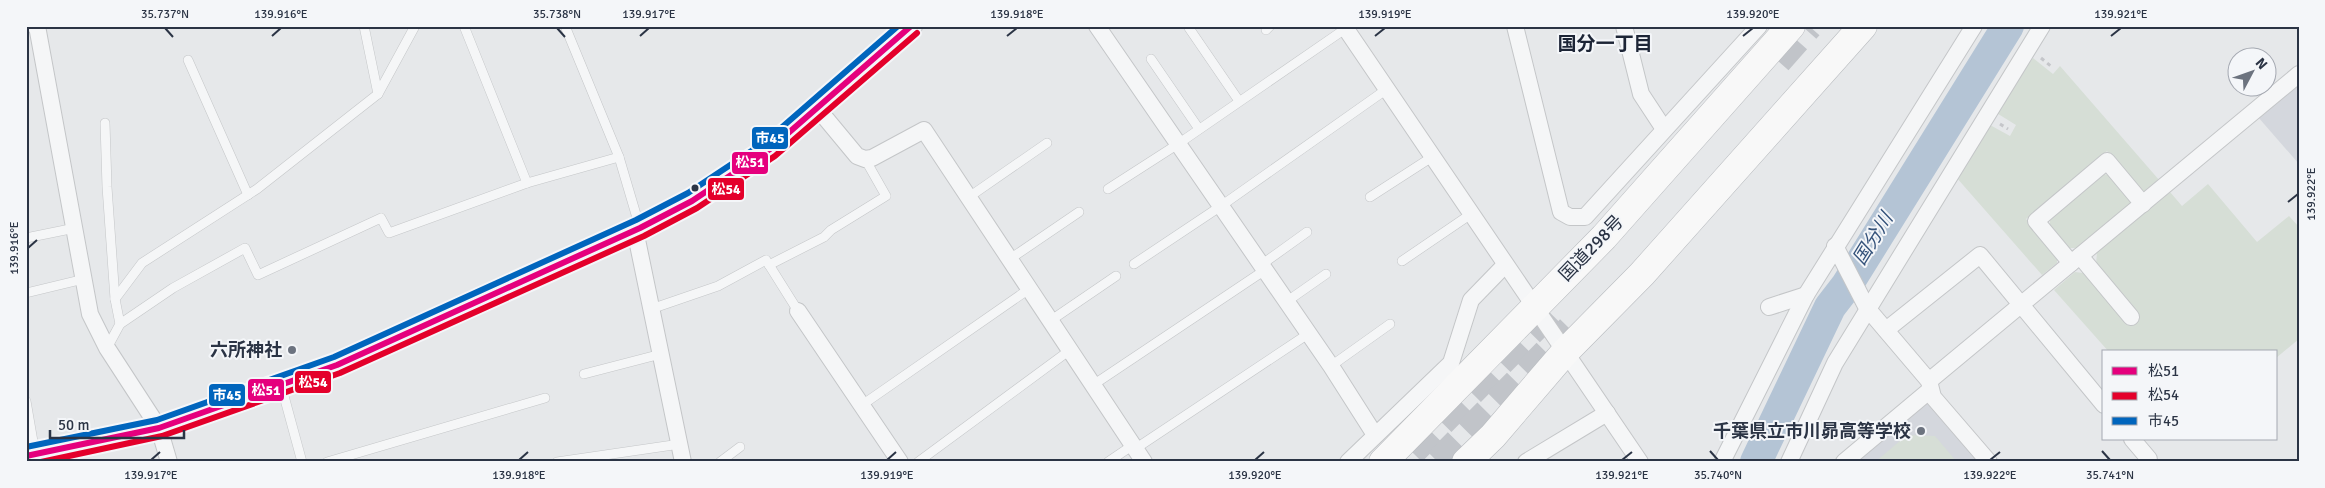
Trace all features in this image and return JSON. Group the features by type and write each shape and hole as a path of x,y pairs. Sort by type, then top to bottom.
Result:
{"highway":[{"name":"国道298号","path":"1383,462 1604,237 1791,26"},
{"path":"1466,462 1493,436 1565,352 1642,274 1863,26"}],"main road":[{"path":"31,455 159,428 281,385 378,348 637,229 692,201 732,176 770,148 818,109 909,27"}],"street":[{"path":"36,26 90,314 107,348 159,428 169,462"},
{"path":"1096,26 1331,366 1376,435"},
{"path":"1515,26 1561,212 1570,217 1584,216 1759,26"},
{"path":"1624,26 1641,94 1664,129"},
{"path":"1722,462 1806,296 1837,251 1974,26"},
{"path":"1789,462 1865,303 2042,26"},
{"path":"1345,27 1470,214 1640,462"},
{"path":"1844,462 2021,305 2299,74"},
{"path":"818,109 857,156 865,159 872,158 924,130 1137,452"},
{"path":"2131,317 2036,221 2107,161 2143,204"},
{"path":"637,229 651,310 683,462"},
{"path":"1837,251 1865,303 1929,385 1933,397 1988,462"},
{"path":"1886,330 1980,255 2102,402"},
{"path":"1348,462 1451,363 1470,300 1505,265"},
{"path":"1769,307 1806,296"},
{"path":"798,311 900,462"},
{"path":"1526,462 1607,413"},
{"path":"2133,440 2149,459"}],"lane":[{"path":"26,28 36,26"},
{"path":"364,26 378,94"},
{"path":"115,299 142,263 248,195 378,94 415,26"},
{"path":"464,26 527,183"},
{"path":"564,26 618,157 637,229"},
{"path":"1108,189 1178,144 1345,27"},
{"path":"1189,28 1239,102"},
{"path":"1151,59 1199,129"},
{"path":"188,60 248,195"},
{"path":"1134,264 1221,206 1386,89"},
{"path":"105,123 107,187 115,299 120,324"},
{"path":"969,197 1047,143"},
{"path":"107,348 120,324 173,288 245,248 258,276 381,218 389,233 527,183 618,157"},
{"path":"1370,197 1432,157"},
{"path":"770,265 824,237 831,230 886,196 865,159"},
{"path":"1010,259 1079,212"},
{"path":"1402,261 1470,214"},
{"path":"26,238 75,228"},
{"path":"1093,385 1263,268 1307,232"},
{"path":"651,310 718,286 766,260 798,311"},
{"path":"1286,302 1326,274"},
{"path":"1050,321 1116,276"},
{"path":"26,293 84,279"},
{"path":"862,405 1029,288"},
{"path":"1331,366 1390,324"},
{"path":"1108,462 1137,452 1308,334"},
{"path":"918,462 1070,350"},
{"path":"584,374 661,354"},
{"path":"281,385 302,462"},
{"path":"327,462 545,398"},
{"path":"26,402 31,455"},
{"path":"557,462 680,444"},
{"path":"720,462 740,448"}],"shaded area":[{"path":"2033,58 2053,74 2060,66 2160,181 2148,192 2141,190 2107,151 2026,219 2057,257 2057,263 2042,275 1956,177 1990,125 2010,136 2016,125 1995,112"},
{"path":"2299,82 2299,164 2258,117"},
{"path":"2102,174 2111,175 2132,200 2131,205 2080,248 2069,248 2050,225 2050,217"},
{"path":"2208,184 2257,242 2289,216 2299,227 2299,339 2278,356 2278,350 2107,350 2054,290 2075,272 2083,273 2128,324 2139,314 2096,265 2097,252 2170,192 2182,206"},
{"name":"千葉県立市川昴高等学校","path":"1926,400 1979,462 1853,462"},
{"path":"1907,435 1935,436 1957,462 1875,462"}],"waterway":[{"name":"国分川","path":"1756,462 1830,307 1847,285 2008,26"}],"tunnel":[{"path":"1778,61 1809,26"},
{"path":"1412,452 1554,308"},
{"path":"1438,462 1570,329"}],"transit line":[{"name":"市45","path":"26,447 157,420 334,357 636,220 688,193 765,142 898,26"},
{"name":"松51","path":"26,456 159,428 337,365 640,228 692,201 770,149 911,26"},
{"name":"松54","path":"41,462 162,436 340,373 644,236 697,208 775,156 917,33"}],"place":[{"name":"六所神社","path":"292,350"},
{"name":"千葉県立市川昴高等学校","path":"1921,431"}],"district":[{"name":"国分一丁目","path":"1605,44"}]}
